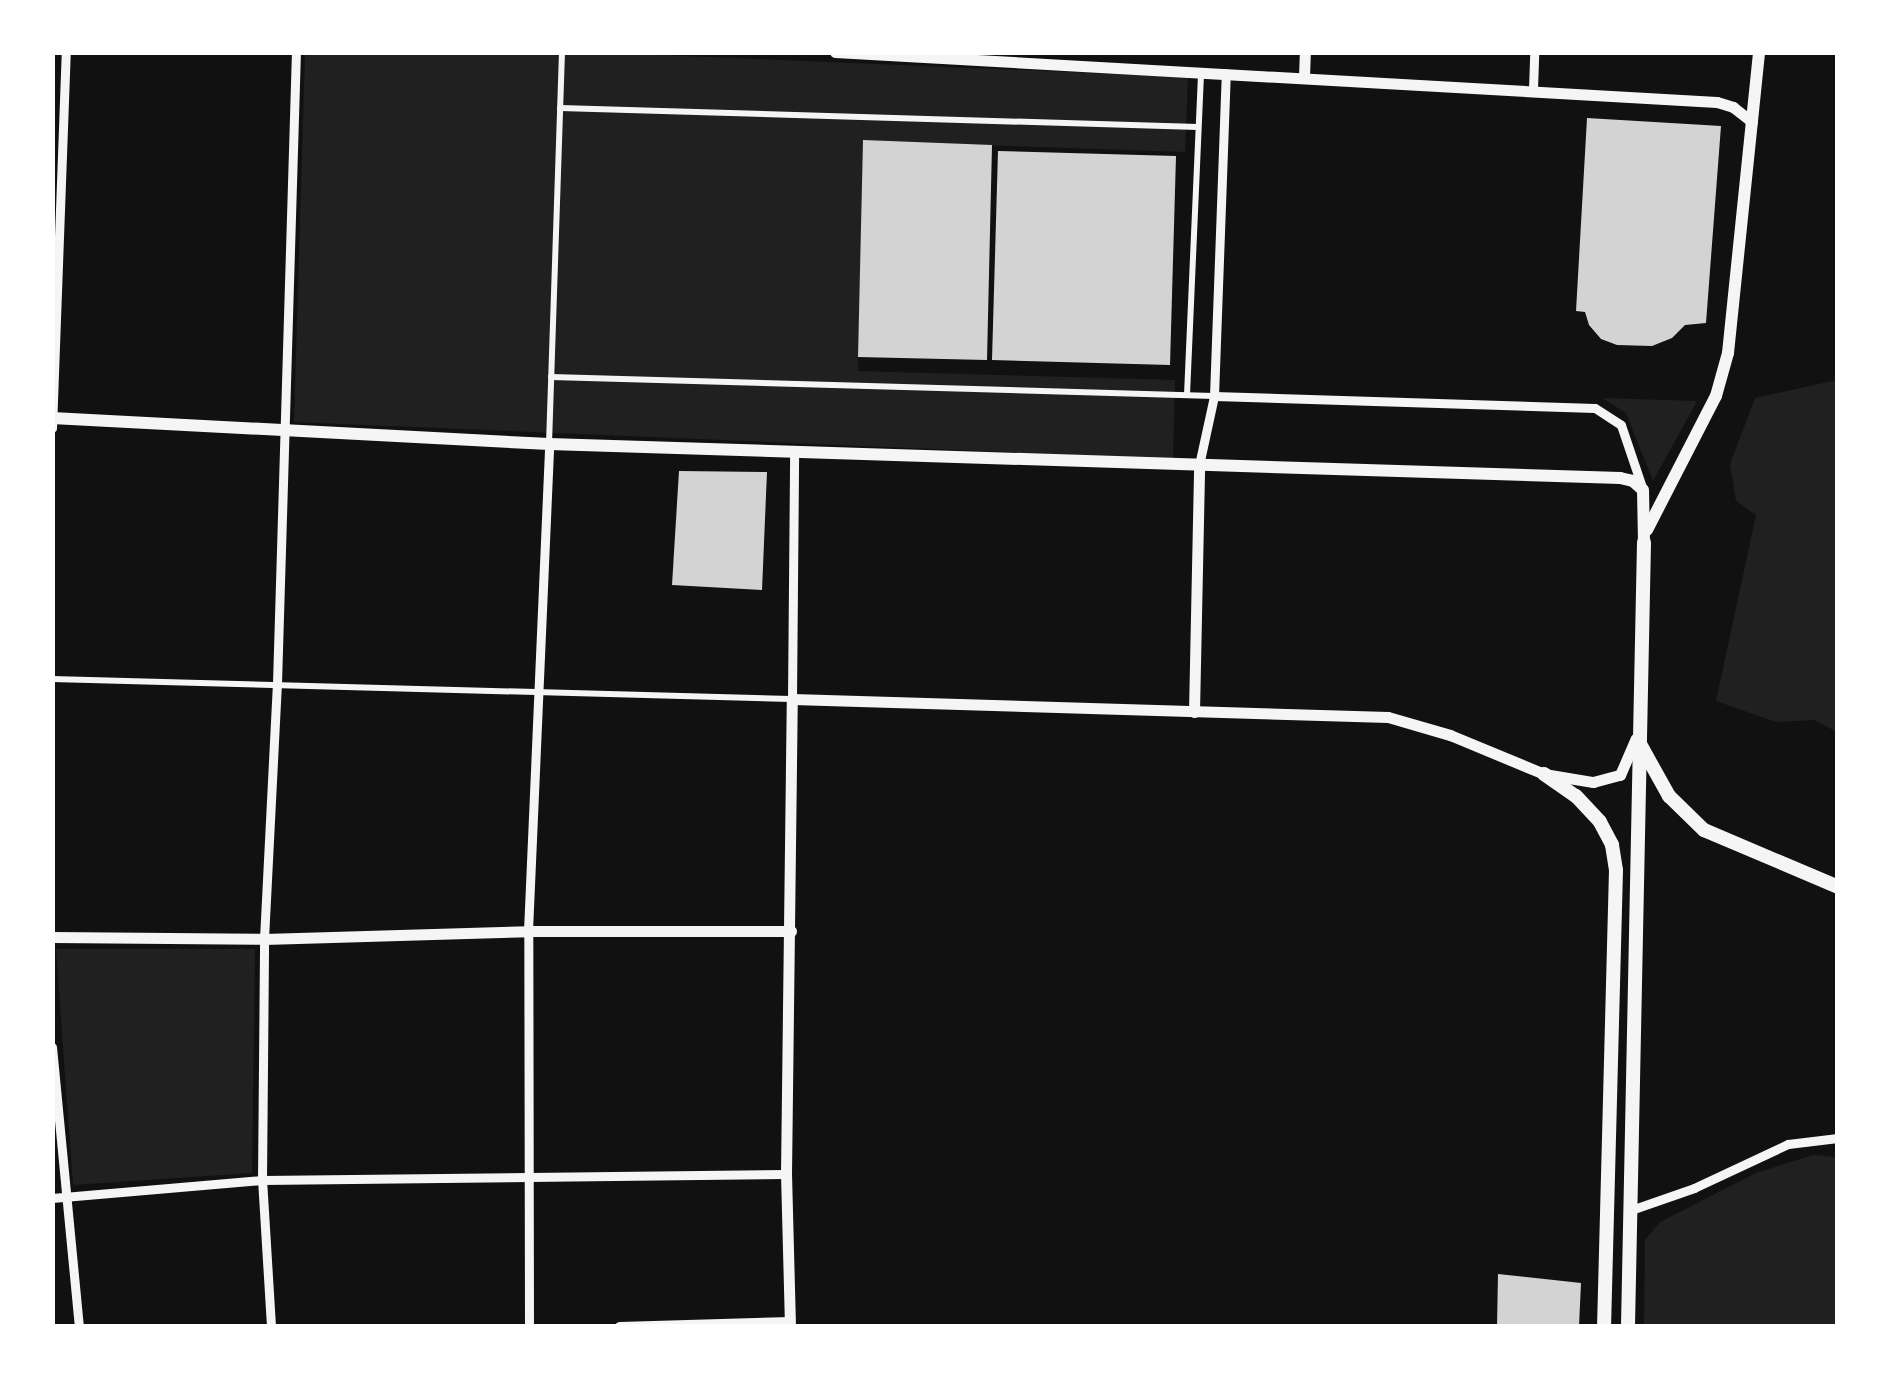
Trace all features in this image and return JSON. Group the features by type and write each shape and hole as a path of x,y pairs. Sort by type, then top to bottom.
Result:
{"main road":[{"path":"1644,542 1657,505 1719,386 1728,352 1759,52"},
{"path":"53,418 286,434 1620,478 1637,484 1644,494 1644,542 1637,736 1640,838 1628,1326"},
{"path":"1637,736 1662,784 1704,830 1838,886"},
{"path":"1544,774 1576,796 1600,822 1612,845 1616,870 1604,1326"}],"street":[{"path":"52,428 66,52"},
{"path":"271,1326 262,1180 264,939 286,434 296,52"},
{"path":"529,1326 528,931 562,52"},
{"path":"834,52 1079,59 1201,72 1717,102 1733,107 1752,122"},
{"path":"1304,77 1305,52"},
{"path":"1533,89 1534,52"},
{"path":"1186,394 1201,72"},
{"path":"1194,712 1199,465 1214,396 1226,73"},
{"path":"560,108 1198,127"},
{"path":"551,377 1595,408 1616,418 1626,432 1644,494"},
{"path":"619,1326 790,1324 786,1174 794,452"},
{"path":"52,679 1406,720 1544,774 1584,782 1611,780 1628,766 1637,736"},
{"path":"52,937 264,939 528,931 791,931"},
{"path":"52,1046 58,1197 79,1326"},
{"path":"1631,1210 1694,1188 1788,1144 1838,1138"},
{"path":"58,1197 262,1180 786,1174"}],"shaded area":[{"path":"305,53 611,53 1188,77 1185,152 863,141 858,371 1175,380 1173,459 294,422"},
{"path":"1838,380 1837,732 1814,720 1776,722 1716,701 1756,515 1736,501 1730,464 1755,398"},
{"path":"1602,398 1697,401 1653,481 1626,413"},
{"path":"56,949 255,949 252,1173 73,1185"},
{"path":"1813,1155 1837,1157 1837,1326 1644,1326 1645,1240 1660,1222 1756,1173"}],"building":[{"path":"1587,118 1721,126 1706,323 1685,325 1672,338 1652,346 1617,345 1601,339 1589,325 1585,312 1576,311"},
{"path":"863,140 992,145 987,360 858,357"},
{"path":"998,151 1176,156 1170,365 992,360"},
{"path":"679,471 767,472 762,590 672,585"},
{"path":"1498,1274 1581,1283 1579,1326 1497,1326"}]}
